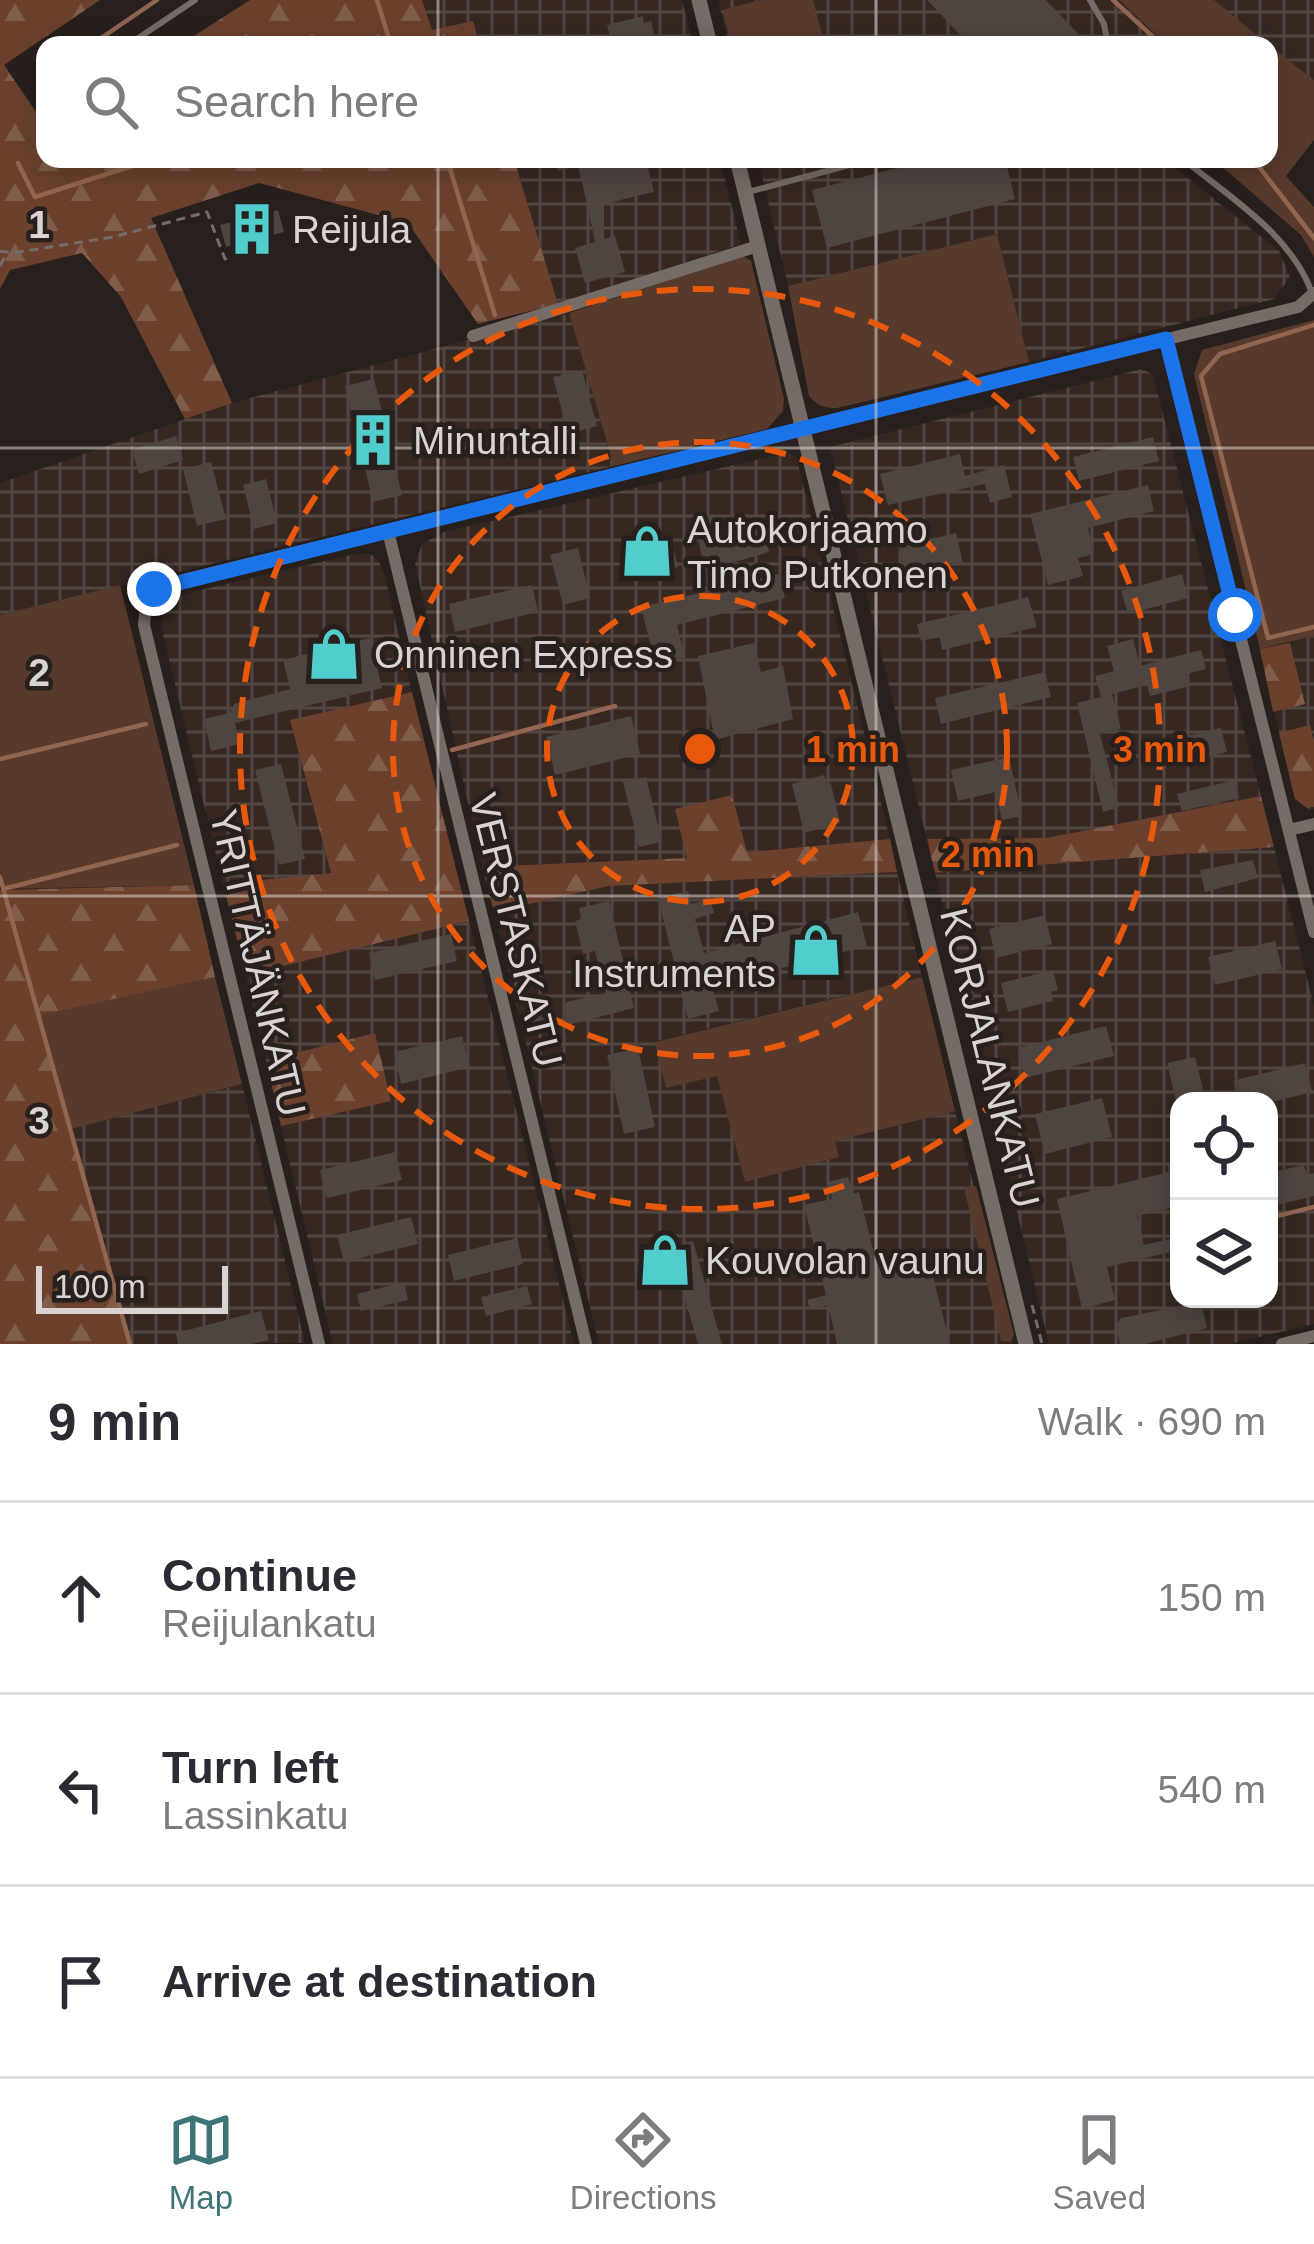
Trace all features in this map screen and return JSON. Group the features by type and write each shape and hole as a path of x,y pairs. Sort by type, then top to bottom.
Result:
{"street":[{"path":"699,0 708,36"},
{"name":"KORJALANKATU","path":"739,168 1026,1344"},
{"path":"473,336 758,246"},
{"path":"388,531 1298,307 1313,293"},
{"path":"1166,339 1314,932"},
{"name":"YRITTÄJÄNKATU","path":"319,1344 144,625 147,596 163,585 388,531"},
{"name":"VERSTASKATU","path":"388,531 586,1344"},
{"path":"1288,830 1314,824"},
{"path":"1282,1344 1314,1336"}],"lane":[{"path":"141,36 195,0"},
{"path":"1090,0 1106,36"},
{"path":"745,193 838,168"},
{"path":"1194,168 1285,246 1313,293"}],"path":[{"path":"0,266 3,251 113,237 207,212 225,259 238,251"}],"shaded area":[{"path":"422,0 682,0 691,36 477,36 473,21 432,31"},
{"path":"718,0 1118,0 1157,36 727,36"},
{"path":"761,0 813,0 823,36 729,36 722,10"},
{"path":"1119,0 1214,0 1258,36 1157,36"},
{"path":"1214,0 1314,0 1314,80 1278,52 1278,36 1257,36"},
{"path":"1278,52 1314,80 1314,140 1286,176 1314,207 1314,257 1301,235 1223,168 1278,168"},
{"path":"517,168 722,168 741,244 558,304"},
{"path":"760,168 1175,168 1279,251 1290,277 1274,299 1029,362 997,234 788,286"},
{"path":"997,234 1029,362 837,408 822,406 809,396 788,286"},
{"path":"743,256 751,261 783,411 767,429 614,466 569,313"},
{"path":"569,313 614,466 0,615 0,483 232,403"},
{"path":"1314,320 1314,636 1260,649 1194,374 1202,350"},
{"path":"1142,369 1153,375 1261,796 1046,838 927,839 830,447"},
{"path":"786,453 796,456 890,839 746,852 731,795 688,858 482,867 415,563 422,544 444,532"},
{"path":"370,554 384,573 412,692 290,721 331,874 223,884 161,626 165,605 175,596"},
{"path":"120,585 194,885 3,889 0,615"},
{"path":"1314,636 1314,809 1310,810 1295,799 1260,650"},
{"path":"1274,847 1314,1006 1314,1324 1230,1344 1049,1344 935,873"},
{"path":"897,872 922,977 656,1041 666,1087 717,1075 745,1181 839,1156 834,1141 955,1111 1013,1344 599,1344 494,912 609,886"},
{"path":"469,921 574,1344 333,1344 281,1126 391,1100 375,1033 266,1060 246,975"},
{"path":"215,977 242,1084 72,1129 40,1014"},
{"path":"922,977 955,1111 835,1141 839,1157 745,1182 717,1076 666,1088 655,1042"},
{"path":"242,1084 305,1343 130,1344 72,1129"},
{"path":"976,1186 1014,1334 1011,1342 1001,1341 964,1188"}],"green space":[{"path":"0,0 100,0 47,36 36,36 36,43 4,65 36,112 36,168 517,168 558,304 478,324 408,223 259,183 151,218 232,403 185,419 121,297 82,253 10,270 0,289"},
{"path":"250,0 422,0 432,30 473,21 477,36 194,36"},
{"path":"1290,643 1305,704 1273,712 1260,649"},
{"path":"412,692 469,921 246,975 223,884 331,873 290,720"},
{"path":"1310,725 1314,807 1307,808 1295,799 1279,733"},
{"path":"732,795 747,852 890,839 897,872 609,886 494,912 482,867 687,858 675,809"},
{"path":"1261,796 1274,847 935,873 927,839 1046,838"},
{"path":"194,885 215,977 40,1015 130,1344 0,1344 0,890"},
{"path":"375,1033 391,1101 281,1126 266,1060"}],"building":[{"path":"927,0 1046,0 1080,36 961,36"},
{"path":"643,16 644,23 651,21 655,36 610,36 607,25"},
{"path":"578,168 648,168 654,192 604,204 604,239 615,236 625,272 585,283 575,248 595,242"},
{"path":"897,168 1007,168 1015,199 827,248 812,190"},
{"name":"Reijula","path":"278,210 284,232 226,247 220,225"},
{"path":"582,370 597,426 568,434 553,377"},
{"name":"Minuntalli","path":"374,379 402,495 373,502 345,386"},
{"path":"176,436 183,460 139,474 132,450"},
{"path":"1153,437 1159,461 1079,481 1073,457"},
{"path":"960,454 965,476 1004,465 1012,497 990,503 985,484 888,505 880,474"},
{"path":"211,462 226,519 197,526 183,469"},
{"path":"266,479 277,523 254,529 243,485"},
{"path":"1148,485 1154,511 1088,528 1094,554 1078,558 1083,576 1048,585 1030,514"},
{"path":"712,516 717,538 763,524 769,552 705,571 694,520"},
{"path":"660,528 666,553 674,551 678,567 632,579 627,561 635,559 630,536"},
{"path":"956,533 963,563 906,577 899,547"},
{"path":"578,548 590,598 563,605 550,555"},
{"path":"779,574 785,598 677,625 685,657 655,664 641,607"},
{"path":"1182,574 1188,598 1128,614 1121,591"},
{"path":"532,585 538,612 455,632 449,604"},
{"path":"1028,597 1037,627 942,650 940,637 921,641 917,624"},
{"path":"370,638 382,688 235,723 240,744 211,751 204,719 230,713 234,704 290,689 283,660"},
{"path":"1133,639 1140,666 1201,650 1206,669 1186,674 1190,686 1150,696 1147,685 1112,694 1121,729 1100,734 1119,807 1103,812 1077,703 1101,697 1095,676 1114,671 1107,646"},
{"path":"754,643 761,672 783,666 793,719 715,740 698,656"},
{"path":"1045,672 1051,697 941,724 935,698"},
{"path":"631,716 640,754 555,775 546,737"},
{"path":"1221,728 1227,752 1176,764 1170,740"},
{"path":"1009,757 1022,816 1002,820 995,792 958,801 951,770"},
{"path":"281,764 305,859 279,865 255,770"},
{"path":"824,775 827,785 831,784 840,823 804,833 792,784"},
{"path":"646,777 662,842 639,847 623,782"},
{"path":"1235,780 1239,798 1182,811 1177,794"},
{"path":"1253,860 1258,878 1205,892 1200,870"},
{"path":"688,891 691,904 710,899 714,913 695,919 704,953 858,912 867,946 712,986 719,1011 688,1019 658,898"},
{"path":"609,901 634,1008 568,1025 562,1003 606,993 595,951 583,954 575,921 581,919 579,908"},
{"path":"1045,915 1052,944 996,958 989,929"},
{"path":"451,934 457,961 375,980 369,953"},
{"path":"1275,941 1282,969 1215,985 1208,957"},
{"path":"1053,970 1058,990 1051,992 1053,1001 1008,1012 1001,983"},
{"path":"1106,1026 1114,1056 1025,1078 1018,1048"},
{"path":"462,1036 470,1067 401,1084 394,1052"},
{"path":"638,1048 655,1127 624,1134 607,1055"},
{"path":"1195,1057 1204,1092 1174,1092 1167,1063"},
{"path":"1305,1063 1312,1092 1278,1101 1278,1092 1239,1092 1236,1080"},
{"path":"1102,1098 1112,1137 1045,1154 1035,1114"},
{"path":"395,1152 402,1180 327,1198 320,1170"},
{"path":"1170,1162 1170,1208 1137,1216 1144,1245 1170,1239 1170,1252 1107,1267 1115,1300 1082,1309 1057,1199 1169,1172"},
{"path":"1304,1165 1307,1175 1314,1173 1314,1196 1278,1205 1278,1171"},
{"path":"848,1177 853,1194 859,1192 877,1266 927,1253 950,1344 837,1344 828,1305 810,1309 807,1300 826,1295 804,1205 832,1199 827,1182"},
{"path":"411,1217 418,1244 344,1262 337,1235"},
{"path":"517,1238 523,1264 454,1281 448,1255"},
{"path":"670,1241 671,1246 693,1241 722,1344 698,1344 676,1268 660,1272 655,1265 650,1246"},
{"path":"404,1282 408,1300 361,1311 357,1294"},
{"path":"527,1286 532,1304 486,1316 481,1297"},
{"path":"1171,1308 1202,1308 1207,1328 1145,1344 1120,1344 1116,1326 1121,1318"},
{"path":"261,1311 269,1340 178,1344 176,1333"}],"waterway":[{"path":"104,36 157,0"},
{"path":"377,0 388,36"},
{"path":"1113,0 1152,36"},
{"path":"18,163 35,197 126,168"},
{"path":"450,168 495,315"},
{"path":"1260,168 1314,238"},
{"path":"1314,325 1220,354 1201,376 1268,638 1314,627"},
{"path":"452,750 615,706"},
{"path":"0,759 146,724"},
{"path":"3,889 177,845"},
{"path":"0,877 130,1344"},
{"path":"1278,1216 1314,1207"}],"place":[{"name":"Reijula","path":"252,229"},
{"name":"Minuntalli","path":"373,440"},
{"name":"Autokorjaamo Timo Putkonen","path":"647,551"},
{"name":"Onninen Express","path":"334,654"},
{"name":"AP Instruments","path":"816,950"},
{"name":"Kouvolan vaunu","path":"665,1260"}],"route":[{"path":"154,589 1166,339 1235,615"}]}
